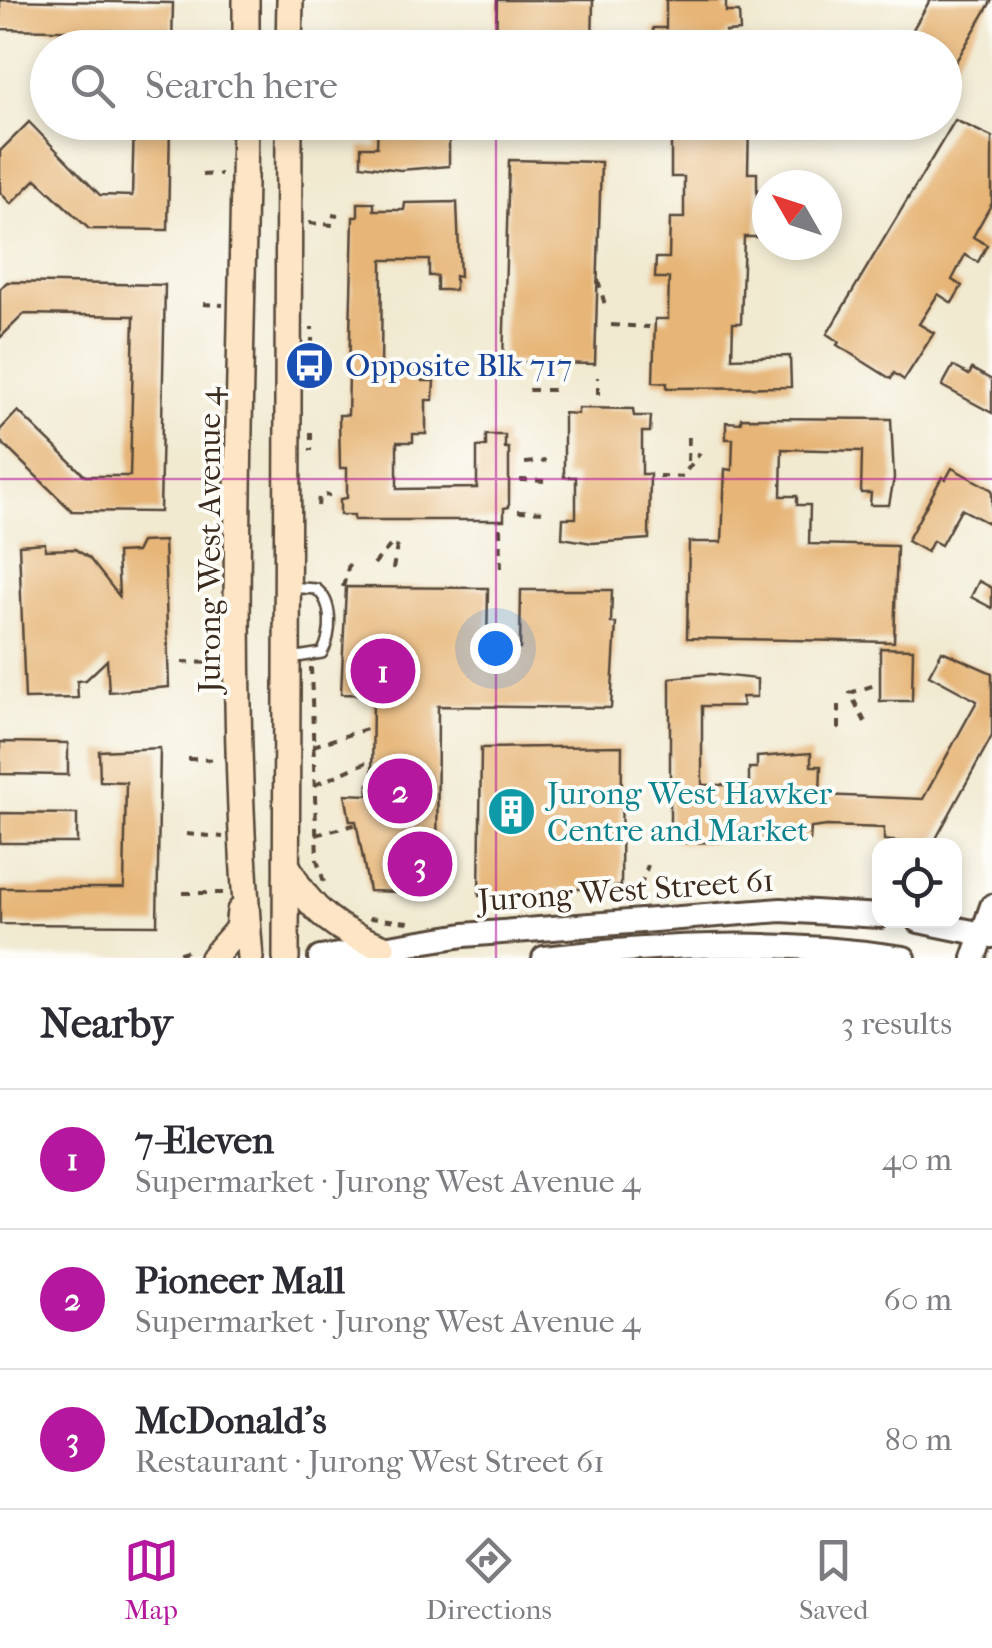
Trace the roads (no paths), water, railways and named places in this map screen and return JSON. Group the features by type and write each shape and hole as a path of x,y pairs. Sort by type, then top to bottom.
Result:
{"main road":[{"path":"246,0 246,30"},
{"path":"289,30 290,0"},
{"name":"Jurong West Avenue 4","path":"244,140 239,541 242,761 235,890 250,958"},
{"path":"286,958 298,657 285,587 288,140"},
{"path":"287,864 309,904 354,937 382,947"},
{"path":"209,948 238,929 235,890"}],"street":[{"path":"974,958 986,935 992,906"},
{"name":"Jurong West Street 61","path":"320,958 464,936 780,910 872,916"},
{"path":"955,928 986,935"},
{"name":"Jurong West Street 61","path":"544,958 655,945 742,942 904,958"}],"lane":[{"path":"285,587 316,590 325,596 327,643 322,652 298,657"}],"place":[{"name":"Opposite Blk 717","path":"310,365"},
{"name":"7-Eleven","path":"383,671"},
{"name":"Pioneer Mall","path":"400,791"},
{"name":"Jurong West Hawker Centre and Market","path":"512,811"},
{"name":"McDonald's","path":"420,864"}]}
